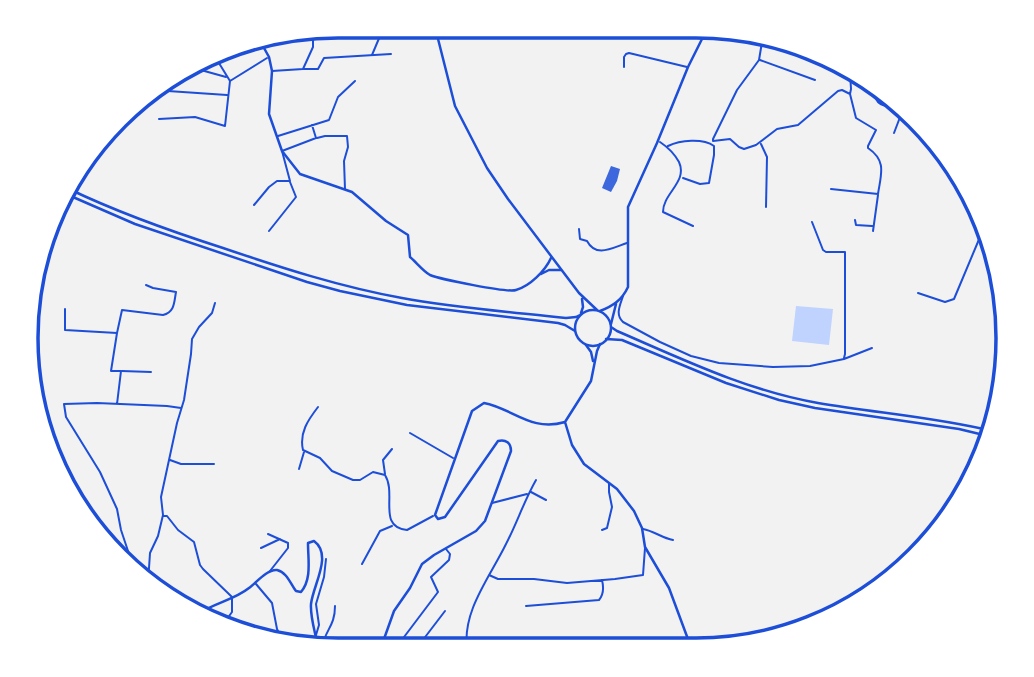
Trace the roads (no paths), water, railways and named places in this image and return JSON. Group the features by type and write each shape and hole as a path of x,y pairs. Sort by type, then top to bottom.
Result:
{"main road":[{"path":"438,38 460,117 487,168 581,296 607,316 611,326 617,331 729,378 772,392 818,403 926,418 982,429"},
{"path":"77,192 143,221 340,284 402,298 452,305 576,317 589,310 599,311 616,304 628,287 628,207 702,38"},
{"path":"264,48 272,71 270,114 282,151 300,174 352,192 408,235 410,257 429,275 513,291 531,282 551,258"},
{"path":"74,197 135,224 340,291 407,305 558,323 575,331"},
{"path":"538,275 549,270 561,270"},
{"path":"581,296 583,302 575,331 579,340 591,352 594,363"},
{"path":"586,345 593,346 606,340 616,304"},
{"path":"606,340 622,340 726,383 779,400 980,434"},
{"path":"384,638 394,611 422,564 476,531 485,522 511,452 508,442 503,440 498,440 488,453 445,517 438,519 435,515 472,411 484,403 537,424 565,422 592,381 600,344"},
{"path":"565,422 576,453 584,464 617,489 634,510 642,528 645,547 669,588 688,638"},
{"path":"206,608 241,594 269,572 276,570 281,571 294,589 301,592 308,579 308,544 314,541 320,547 321,558 311,605 316,636"}],"street":[{"path":"371,55 379,38"},
{"path":"303,69 313,47 313,40"},
{"path":"761,46 759,60 737,90 713,141 732,140 744,149 760,143 777,129 798,125 838,91 842,89 850,94"},
{"path":"624,66 624,57 629,53 688,67"},
{"path":"272,71 318,69 324,58 391,54"},
{"path":"230,81 269,57"},
{"path":"759,60 815,80"},
{"path":"218,63 226,78"},
{"path":"203,71 230,81"},
{"path":"159,119 195,117 225,126 230,81"},
{"path":"277,136 329,120 338,97 355,81"},
{"path":"851,82 850,94 856,118 876,130 868,146 878,156 881,167 873,231"},
{"path":"169,91 228,95"},
{"path":"894,133 899,119"},
{"path":"312,125 316,138"},
{"path":"269,231 296,197 282,151 316,138 347,136 345,189"},
{"path":"658,141 673,151 682,169 681,178 668,195 663,211 694,226"},
{"path":"667,147 689,141 712,143 714,146 709,183 700,184 681,178"},
{"path":"760,143 767,157 766,207"},
{"path":"254,205 268,187 277,181 290,181"},
{"path":"831,188 878,194"},
{"path":"855,220 856,225 873,226"},
{"path":"811,222 826,253 845,252 844,359"},
{"path":"579,229 580,239 587,241 595,250 607,250 628,243"},
{"path":"918,293 945,302 954,299 979,239"},
{"path":"146,285 176,292 173,311 163,315 122,310 111,371 150,372"},
{"path":"624,295 618,314 623,322 677,350 703,360 773,367 810,366 844,359 872,348"},
{"path":"149,571 150,553 163,515 162,497 187,381 192,340 212,313 215,303"},
{"path":"65,309 65,330 117,333"},
{"path":"117,405 121,371"},
{"path":"129,553 117,509 100,472 66,417 64,404 181,408"},
{"path":"299,469 304,451 302,435 318,407"},
{"path":"410,433 454,458"},
{"path":"392,449 383,460 385,475 390,484 390,519 393,525 407,530 435,515"},
{"path":"304,451 320,458 332,471 353,480 360,480 371,472 385,475"},
{"path":"169,460 181,464 214,464"},
{"path":"467,638 467,627 475,605 536,480"},
{"path":"602,530 607,528 612,511 609,483"},
{"path":"492,503 529,493 546,500"},
{"path":"163,515 194,542 200,565 232,597 232,612 228,618"},
{"path":"362,564 380,531 393,525"},
{"path":"642,528 673,540"},
{"path":"268,534 288,543 288,548 269,572"},
{"path":"261,548 281,539"},
{"path":"489,575 498,579 567,583 643,575 645,547"},
{"path":"403,638 438,592 431,577 449,560 450,554 446,548"},
{"path":"316,636 319,625 316,604 326,559"},
{"path":"526,606 599,600 603,595 602,579"},
{"path":"255,583 272,603 279,633"},
{"path":"324,638 335,617 335,606"},
{"path":"424,638 445,611"}],"water":[{"path":"796,306 833,309 829,345 792,341"}]}
